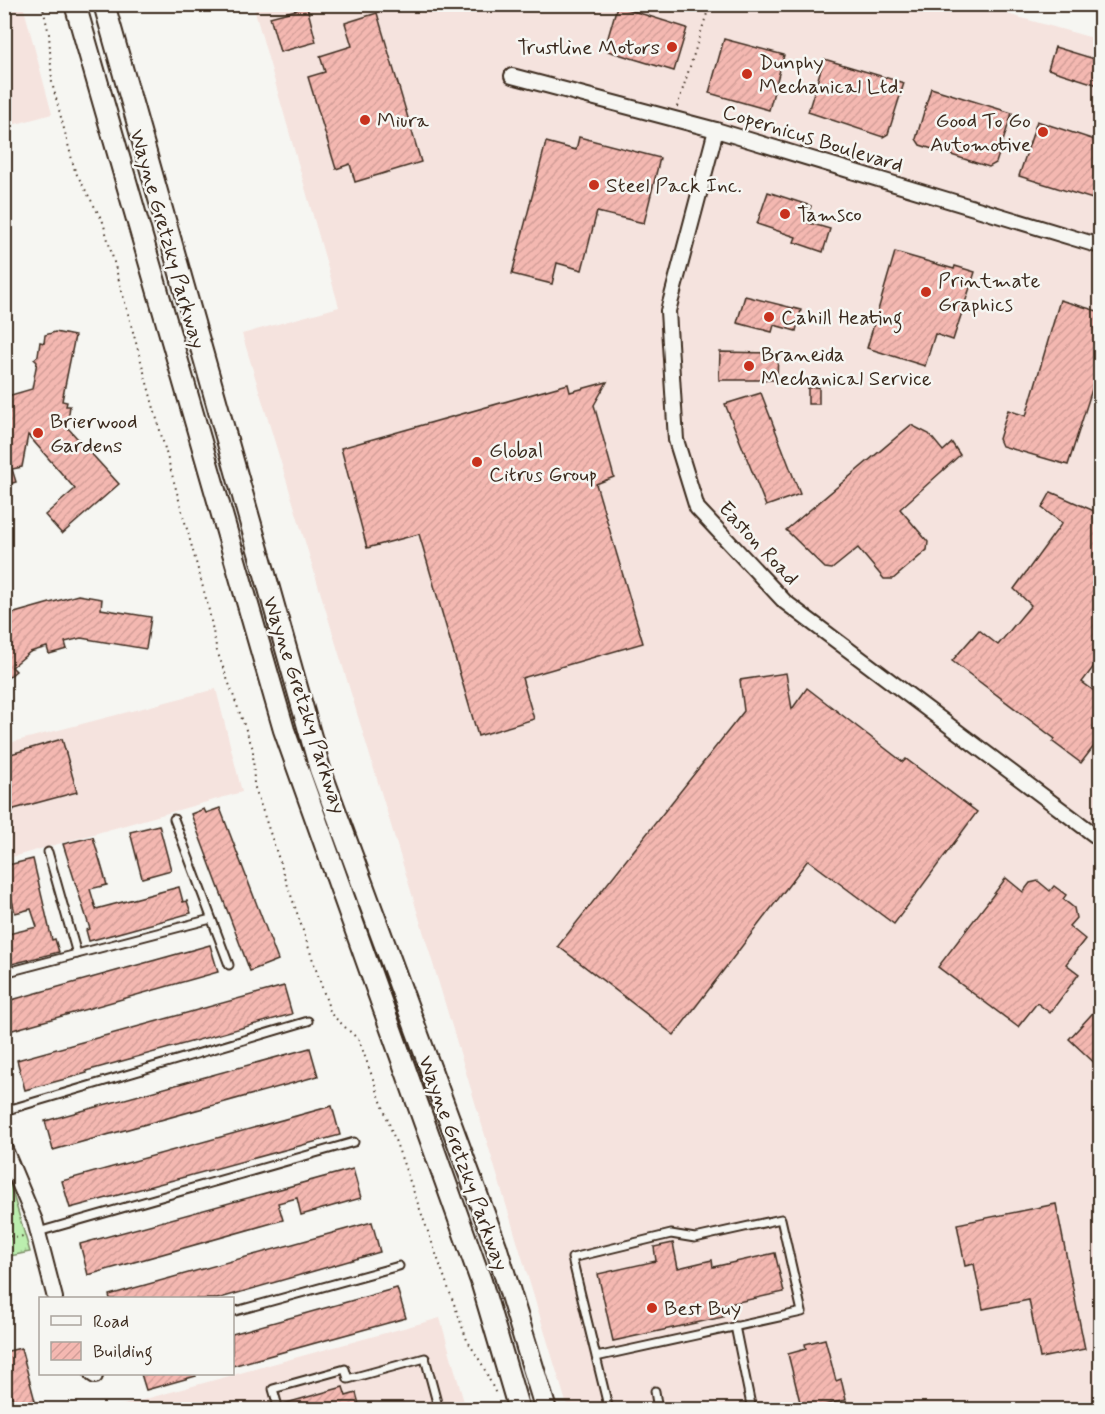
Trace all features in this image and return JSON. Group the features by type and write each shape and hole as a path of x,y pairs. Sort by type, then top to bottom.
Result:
{"main road":[{"name":"Wayne Gretzky Parkway","path":"75,4 284,730 481,1281 519,1410"},
{"name":"Wayne Gretzky Parkway","path":"104,4 320,769 496,1246 546,1410"}],"street":[{"name":"Copernicus Boulevard","path":"512,76 716,130 1101,246"},
{"name":"Easton Road","path":"716,130 668,311 676,440 697,508 784,602 1101,839"},
{"path":"4,1147 22,1186 38,1232 54,1297"}],"lane":[{"path":"174,819 229,965"},
{"path":"48,852 77,954"},
{"path":"4,973 211,919"},
{"path":"4,1111 308,1022"},
{"path":"38,1232 354,1142"},
{"path":"596,1357 802,1312 781,1219 695,1238 671,1234 572,1258 596,1357 609,1410"},
{"path":"234,1311 399,1266"},
{"path":"735,1326 752,1410"},
{"path":"279,1410 273,1389 345,1369 348,1379 425,1358 439,1410"},
{"path":"655,1391 658,1410"}],"path":[{"path":"42,4 50,34 52,83 75,171 103,222 208,606 217,651 253,749 254,785 332,1014 358,1040 467,1340 499,1399"},
{"path":"674,119 710,4"},
{"path":"4,1234 15,1238 38,1232"}],"shaded area":[{"path":"5,4 23,5 52,114 5,127"},
{"path":"972,4 1100,40 1100,1409 568,1409 242,334 339,307 253,5"},
{"path":"216,689 242,792 5,859 5,744"},
{"path":"440,1318 466,1409 121,1410 120,1406"}],"green space":[{"path":"4,1164 30,1252 5,1257 4,1257"}],"building":[{"path":"617,6 687,28 674,71 608,51 605,48"},
{"path":"307,7 316,42 280,52 270,17"},
{"name":"Miura","path":"377,13 421,162 355,182 350,164 336,169 308,77 325,72 320,56 352,46 345,23"},
{"name":"Dunphy Mechanical Ltd.","path":"724,39 784,55 769,110 709,93"},
{"path":"1055,47 1101,61 1101,86 1048,69"},
{"path":"824,59 904,83 888,134 883,137 808,112"},
{"path":"931,88 1012,113 996,163 989,167 920,145 916,139"},
{"path":"1037,121 1101,142 1099,201 1019,176"},
{"name":"Steel Pack Inc.","path":"579,137 660,158 644,223 597,212 582,270 557,263 552,284 512,274 546,142 576,150"},
{"name":"Tamsco","path":"768,192 811,206 806,222 830,229 823,252 794,242 796,237 757,224"},
{"name":"Printmate Graphics","path":"895,252 954,269 955,266 975,272 953,340 935,334 925,366 867,348"},
{"name":"Cahill Heating","path":"745,296 801,310 796,331 774,325 772,332 737,323"},
{"path":"1060,300 1101,312 1101,361 1068,465 1002,446 999,439 1008,410 1026,416"},
{"name":"Brierwood Gardens","path":"55,332 75,336 62,401 67,402 66,406 70,406 67,427 119,484 62,534 45,515 75,489 28,435 22,467 12,469 16,482 6,485 4,479 4,397 32,389 37,362 34,359 38,356 40,342 44,343 45,335"},
{"name":"Braneida Mechanical Service","path":"720,352 778,353 777,380 719,380"},
{"path":"607,382 594,405 614,477 596,484 643,643 522,678 534,719 478,736 419,534 367,548 341,448 568,384 570,392"},
{"path":"819,387 819,404 808,404 808,388"},
{"path":"761,393 800,494 766,506 725,404"},
{"path":"911,425 929,434 943,451 952,443 960,455 900,509 928,542 927,550 893,579 884,579 858,548 832,569 825,568 786,530"},
{"path":"1051,492 1101,514 1101,657 1082,682 1101,696 1101,737 1081,763 1053,742 1055,739 952,661 979,630 998,645 1031,605 1014,589 1062,523 1042,508"},
{"path":"78,595 102,599 101,609 151,617 146,649 81,638 65,642 67,649 49,654 47,647 30,652 12,667 16,671 4,681 4,619 11,614"},
{"path":"786,673 792,709 807,688 903,762 906,759 977,812 894,924 808,860 674,1035 558,946 744,711 740,680"},
{"path":"62,739 77,792 14,809 4,824 4,756"},
{"path":"220,808 278,960 250,971 191,814 204,809 206,813"},
{"path":"159,825 171,870 142,878 130,832"},
{"path":"93,837 107,885 90,889 96,909 179,887 183,902 187,901 191,913 89,941 86,930 90,929 63,844"},
{"path":"33,859 52,940 55,939 59,952 4,966 4,935 37,927 31,909 15,913 4,866"},
{"path":"1006,878 1023,892 1030,883 1038,881 1050,891 1054,886 1066,895 1063,899 1074,908 1076,918 1069,926 1085,939 1066,964 1079,974 1050,1013 1037,1003 1018,1027 938,967"},
{"path":"210,945 218,972 9,1031 4,1002"},
{"path":"284,986 292,1014 25,1090 17,1060"},
{"path":"1101,1004 1101,1069 1069,1039"},
{"path":"310,1048 318,1076 53,1150 45,1121"},
{"path":"332,1106 340,1135 70,1208 62,1181"},
{"path":"353,1169 361,1198 301,1215 297,1198 278,1203 283,1220 88,1275 80,1244"},
{"path":"1056,1204 1085,1349 1040,1358 1029,1300 983,1309 974,1264 965,1266 957,1224"},
{"path":"372,1222 380,1252 224,1297 110,1297 109,1295"},
{"path":"673,1243 678,1268 712,1260 713,1267 775,1253 784,1292 720,1306 723,1317 613,1341 598,1274 656,1261 654,1247"},
{"path":"397,1288 406,1318 234,1365 234,1333"},
{"path":"825,1339 836,1381 841,1379 846,1400 802,1410 788,1354 806,1349 805,1344"},
{"path":"21,1348 35,1401 14,1406 7,1374 4,1375 4,1352"},
{"path":"141,1375 196,1376 146,1390"},
{"path":"343,1387 346,1396 356,1393 360,1408 285,1410 283,1404"}],"place":[{"name":"Trustline Motors","path":"672,47"},
{"name":"Dunphy Mechanical Ltd.","path":"747,74"},
{"name":"Miura","path":"365,120"},
{"name":"Good To Go Automotive","path":"1043,132"},
{"name":"Steel Pack Inc.","path":"594,185"},
{"name":"Tamsco","path":"785,214"},
{"name":"Printmate Graphics","path":"926,292"},
{"name":"Cahill Heating","path":"769,317"},
{"name":"Braneida Mechanical Service","path":"749,366"},
{"name":"Brierwood Gardens","path":"38,433"},
{"name":"Global Citrus Group","path":"477,462"},
{"name":"Best Buy","path":"652,1308"}]}
